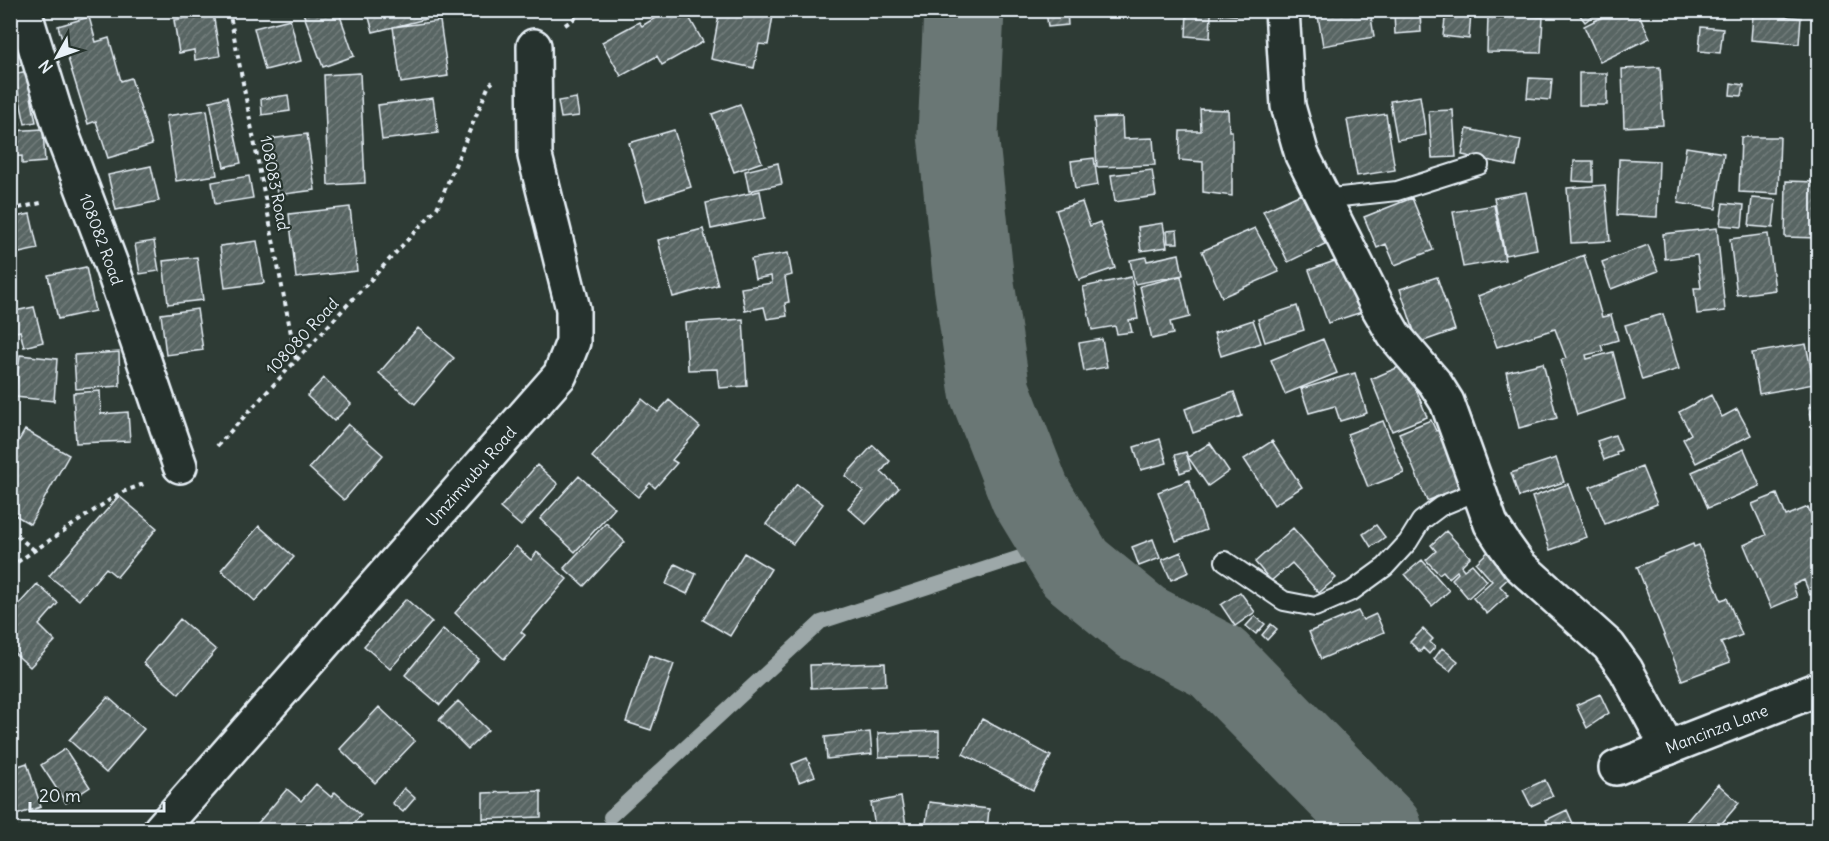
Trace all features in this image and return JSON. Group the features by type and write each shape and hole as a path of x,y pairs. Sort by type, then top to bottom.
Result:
{"street":[{"name":"108082 Road","path":"24,10 62,134 112,267 180,466"},
{"path":"1282,10 1288,106 1302,154 1322,199 1335,219 1394,335 1435,383 1448,402 1491,524 1520,565 1609,646 1668,748"},
{"name":"Umzimvubu Road","path":"160,831 560,375 573,342 573,309 535,156 534,46"},
{"name":"Mancinza Lane","path":"1616,768 1818,689"}],"lane":[{"path":"1322,199 1397,191 1479,165"},
{"path":"1225,561 1284,601 1314,607 1352,591 1385,567 1408,542 1421,521 1441,506 1480,490"}],"path":[{"name":"108083 Road","path":"229,10 296,360"},
{"name":"108080 Road","path":"10,567 120,493 180,466 217,446 437,208 489,85 534,46"},
{"path":"10,530 34,550"}],"building":[{"path":"10,10 33,61 10,69"},
{"path":"302,10 338,10 354,56 323,67"},
{"path":"367,10 424,10 426,19 373,32"},
{"path":"668,10 685,10 703,42 662,65 657,56 621,76 602,42 639,22 642,26"},
{"path":"720,10 774,10 768,45 759,44 754,68 711,59"},
{"path":"1046,10 1067,10 1068,25 1048,27"},
{"path":"1085,10 1159,10 1159,14 1085,14"},
{"path":"1187,10 1249,10 1249,16 1211,14 1210,38 1186,36"},
{"path":"1317,10 1370,10 1374,37 1323,46"},
{"path":"1420,10 1421,32 1395,34 1394,11"},
{"path":"1446,10 1471,12 1469,39 1443,36"},
{"path":"1576,10 1600,10 1585,22"},
{"path":"1616,10 1637,10 1650,38 1600,62 1584,26"},
{"path":"213,13 220,56 195,60 194,50 179,53 174,20"},
{"path":"1753,14 1801,18 1799,44 1751,40"},
{"path":"1488,15 1543,17 1541,53 1487,52"},
{"path":"89,17 96,42 109,38 121,81 131,78 152,145 108,158 96,121 88,124 58,26"},
{"path":"290,19 301,61 265,70 254,28"},
{"path":"440,21 448,76 401,83 393,27"},
{"path":"1701,27 1723,29 1720,53 1699,51"},
{"path":"1660,67 1663,125 1624,127 1622,69"},
{"path":"36,69 41,94 31,97 36,122 25,124 14,74"},
{"path":"360,73 365,183 328,185 324,75"},
{"path":"1579,73 1607,73 1607,105 1579,105"},
{"path":"1529,78 1552,79 1550,100 1527,98"},
{"path":"12,79 20,125 10,127 10,80"},
{"path":"1731,83 1744,85 1742,96 1730,95"},
{"path":"288,95 290,111 262,115 261,99"},
{"path":"1420,96 1426,135 1397,140 1390,101"},
{"path":"227,97 241,163 224,167 210,101"},
{"path":"433,98 438,133 382,140 378,105"},
{"path":"576,98 579,116 561,118 558,101"},
{"path":"740,104 762,162 734,172 712,114"},
{"path":"1200,109 1228,110 1229,131 1232,131 1232,196 1203,192 1203,162 1179,160 1180,131 1201,131"},
{"path":"207,110 217,175 176,181 166,116"},
{"path":"1453,110 1456,157 1432,158 1429,111"},
{"path":"1386,114 1395,170 1357,176 1347,120"},
{"path":"1122,117 1123,139 1153,138 1155,165 1097,167 1094,118"},
{"path":"43,129 45,162 22,164 22,156 10,157 10,131"},
{"path":"1467,129 1521,140 1516,166 1462,155"},
{"path":"674,130 691,187 646,201 629,143"},
{"path":"307,134 315,190 277,195 270,139"},
{"path":"1741,137 1780,137 1778,194 1739,192"},
{"path":"1686,147 1724,153 1716,209 1678,203"},
{"path":"1094,158 1098,185 1075,189 1071,161"},
{"path":"1619,159 1659,161 1657,217 1617,215"},
{"path":"1574,161 1593,161 1593,182 1573,181"},
{"path":"778,163 782,184 749,191 745,171"},
{"path":"151,166 159,201 116,210 108,175"},
{"path":"1152,170 1156,196 1115,202 1111,175"},
{"path":"249,176 253,198 215,204 212,182"},
{"path":"1786,181 1818,182 1818,238 1785,237"},
{"path":"1605,185 1610,241 1571,243 1567,188"},
{"path":"760,191 765,218 711,229 706,203"},
{"path":"1526,192 1537,249 1505,255 1494,198"},
{"path":"1301,194 1325,244 1288,262 1263,211"},
{"path":"1412,198 1433,250 1395,265 1386,244 1377,248 1364,217"},
{"path":"1752,198 1776,200 1773,228 1749,226"},
{"path":"1082,202 1090,226 1100,222 1115,268 1079,280 1056,210"},
{"path":"1723,203 1744,205 1742,227 1720,225"},
{"path":"1494,205 1505,260 1463,267 1453,212"},
{"path":"350,207 357,271 296,278 289,214"},
{"path":"30,214 38,249 10,255 10,218"},
{"path":"1163,223 1167,247 1141,251 1138,227"},
{"path":"1255,228 1279,272 1222,297 1202,251"},
{"path":"1717,228 1725,311 1697,314 1694,288 1701,288 1697,255 1665,259 1663,234"},
{"path":"703,229 718,285 673,297 658,240"},
{"path":"1177,230 1178,243 1168,243 1167,231"},
{"path":"1768,234 1775,290 1737,295 1730,239"},
{"path":"154,241 159,271 140,274 135,244"},
{"path":"257,241 264,283 225,288 220,246"},
{"path":"1648,245 1658,271 1611,289 1602,262"},
{"path":"788,253 792,275 785,277 789,302 785,303 787,316 767,319 764,307 745,311 741,288 772,283 771,276 755,279 751,259"},
{"path":"1179,254 1183,275 1135,284 1130,260 1146,257 1147,261"},
{"path":"1584,255 1602,317 1611,315 1618,340 1601,345 1603,351 1586,355 1587,359 1613,352 1625,399 1577,415 1561,360 1566,358 1555,329 1497,347 1478,296"},
{"path":"197,257 203,300 168,304 163,261"},
{"path":"1346,257 1365,311 1328,323 1309,270"},
{"path":"86,267 95,311 58,319 48,275"},
{"path":"1181,276 1190,317 1170,322 1173,334 1152,339 1140,286"},
{"path":"1131,277 1138,319 1129,320 1132,332 1117,334 1115,326 1092,330 1083,287"},
{"path":"1437,277 1455,330 1418,343 1400,289"},
{"path":"1297,306 1304,330 1265,342 1258,319"},
{"path":"34,307 43,342 24,347 20,331 12,333 10,312"},
{"path":"197,309 203,350 166,355 161,314"},
{"path":"1663,314 1679,369 1642,380 1625,325"},
{"path":"743,319 747,386 719,388 717,369 688,370 685,323"},
{"path":"1253,320 1261,343 1221,356 1214,333"},
{"path":"418,328 454,358 415,404 379,373"},
{"path":"1102,339 1107,367 1084,371 1079,343"},
{"path":"1323,339 1337,373 1285,394 1271,360"},
{"path":"1806,344 1814,384 1759,394 1752,353"},
{"path":"119,352 120,386 76,389 74,355"},
{"path":"20,355 57,359 54,401 15,397"},
{"path":"1543,363 1557,418 1519,428 1506,372"},
{"path":"1406,364 1427,417 1392,431 1371,379"},
{"path":"1355,373 1367,413 1340,421 1335,406 1309,413 1301,389"},
{"path":"324,378 351,404 334,421 307,396"},
{"path":"100,391 101,414 128,412 130,441 76,443 73,393"},
{"path":"1234,392 1242,416 1193,433 1185,409"},
{"path":"1711,395 1722,417 1737,409 1751,435 1696,463 1683,439 1691,434 1679,412"},
{"path":"642,399 658,412 669,400 700,427 672,460 677,463 655,488 650,483 638,497 592,457"},
{"path":"1818,405 1818,443 1809,407"},
{"path":"1431,420 1436,431 1445,429 1467,485 1427,501 1399,433"},
{"path":"1383,421 1404,473 1368,487 1347,434"},
{"path":"348,424 383,455 344,500 309,468"},
{"path":"25,430 69,455 30,524 10,512 10,456"},
{"path":"1615,435 1621,450 1616,452 1617,455 1604,460 1597,441"},
{"path":"1160,439 1167,463 1141,470 1134,447"},
{"path":"1272,441 1302,487 1274,505 1244,459"},
{"path":"1210,443 1229,471 1208,486 1188,457"},
{"path":"873,445 890,461 881,472 899,488 866,524 848,508 863,491 845,476"},
{"path":"1744,449 1760,486 1708,508 1692,472"},
{"path":"1186,452 1191,469 1180,473 1175,455"},
{"path":"1556,458 1564,482 1519,497 1511,473"},
{"path":"1818,462 1818,483 1810,466"},
{"path":"537,465 558,484 521,526 500,508"},
{"path":"1642,467 1657,504 1605,524 1590,487"},
{"path":"579,476 615,508 575,552 540,519"},
{"path":"1189,480 1206,530 1176,541 1158,492"},
{"path":"797,484 823,504 793,544 766,524"},
{"path":"1568,484 1587,537 1550,550 1532,497"},
{"path":"1777,494 1786,516 1808,507 1818,532 1818,591 1810,595 1804,580 1793,585 1797,597 1771,608 1744,545 1766,535 1752,504"},
{"path":"119,496 157,528 117,577 106,568 79,600 49,576"},
{"path":"606,523 625,542 584,586 564,568"},
{"path":"1376,525 1385,537 1371,547 1363,534"},
{"path":"259,526 294,557 255,601 221,570"},
{"path":"1293,528 1336,578 1319,593 1292,563 1271,581 1255,562"},
{"path":"1446,531 1470,557 1461,566 1464,570 1472,564 1487,581 1468,598 1452,579 1458,573 1457,571 1449,578 1443,571 1439,574 1426,560 1436,551 1431,545"},
{"path":"1153,539 1160,558 1139,566 1132,547"},
{"path":"1693,544 1694,547 1699,545 1721,600 1727,598 1742,635 1721,643 1730,662 1682,680 1637,567"},
{"path":"516,546 531,560 537,552 567,579 521,632 525,635 504,659 455,613"},
{"path":"1493,547 1515,572 1500,586 1508,595 1487,614 1473,598 1492,581 1476,563"},
{"path":"1181,552 1189,572 1171,580 1162,560"},
{"path":"744,553 771,569 730,636 703,620"},
{"path":"1422,560 1449,591 1432,606 1405,574"},
{"path":"675,564 696,574 687,594 666,584"},
{"path":"37,584 58,603 39,625 55,641 30,667 10,649 10,606 20,603"},
{"path":"1240,592 1255,612 1235,626 1221,605"},
{"path":"406,599 432,622 390,669 364,646"},
{"path":"1358,611 1363,620 1376,614 1384,632 1321,659 1309,632"},
{"path":"1255,616 1265,624 1256,634 1246,626"},
{"path":"180,619 216,650 179,694 143,663"},
{"path":"1271,624 1277,629 1267,640 1262,635"},
{"path":"443,629 479,659 440,705 405,675"},
{"path":"1423,629 1433,639 1430,642 1435,647 1429,654 1423,648 1420,652 1410,642"},
{"path":"1442,648 1458,661 1450,671 1434,659"},
{"path":"649,655 674,664 651,730 626,722"},
{"path":"885,663 886,685 811,688 810,665"},
{"path":"1600,694 1609,713 1587,728 1576,705"},
{"path":"108,697 144,729 106,773 69,740"},
{"path":"458,701 488,730 468,749 439,720"},
{"path":"379,707 415,741 375,783 340,749"},
{"path":"982,719 1051,756 1033,790 963,754"},
{"path":"939,731 939,756 879,757 878,733"},
{"path":"870,732 872,754 827,759 825,737"},
{"path":"65,749 90,787 66,803 41,765"},
{"path":"807,758 815,776 799,782 792,764"},
{"path":"27,763 41,807 10,817 10,769"},
{"path":"1545,780 1553,796 1531,806 1523,790"},
{"path":"316,784 331,797 335,792 361,815 348,830 252,830 287,789 301,801"},
{"path":"1718,784 1739,803 1716,830 1695,830 1686,822"},
{"path":"404,788 415,798 403,812 392,803"},
{"path":"541,791 541,817 483,819 483,793"},
{"path":"901,797 907,830 864,830 875,827 871,803"},
{"path":"929,802 989,809 987,830 925,830"},
{"path":"1567,810 1576,830 1551,830 1546,820"},
{"path":"643,825 644,830 608,830"},
{"path":"1783,825 1787,830 1774,830"}],"waterway":[{"path":"964,10 958,134 974,284 990,392 1030,494 1075,568 1142,623 1217,662 1382,830"},
{"path":"610,817 821,622 1060,544"}]}
